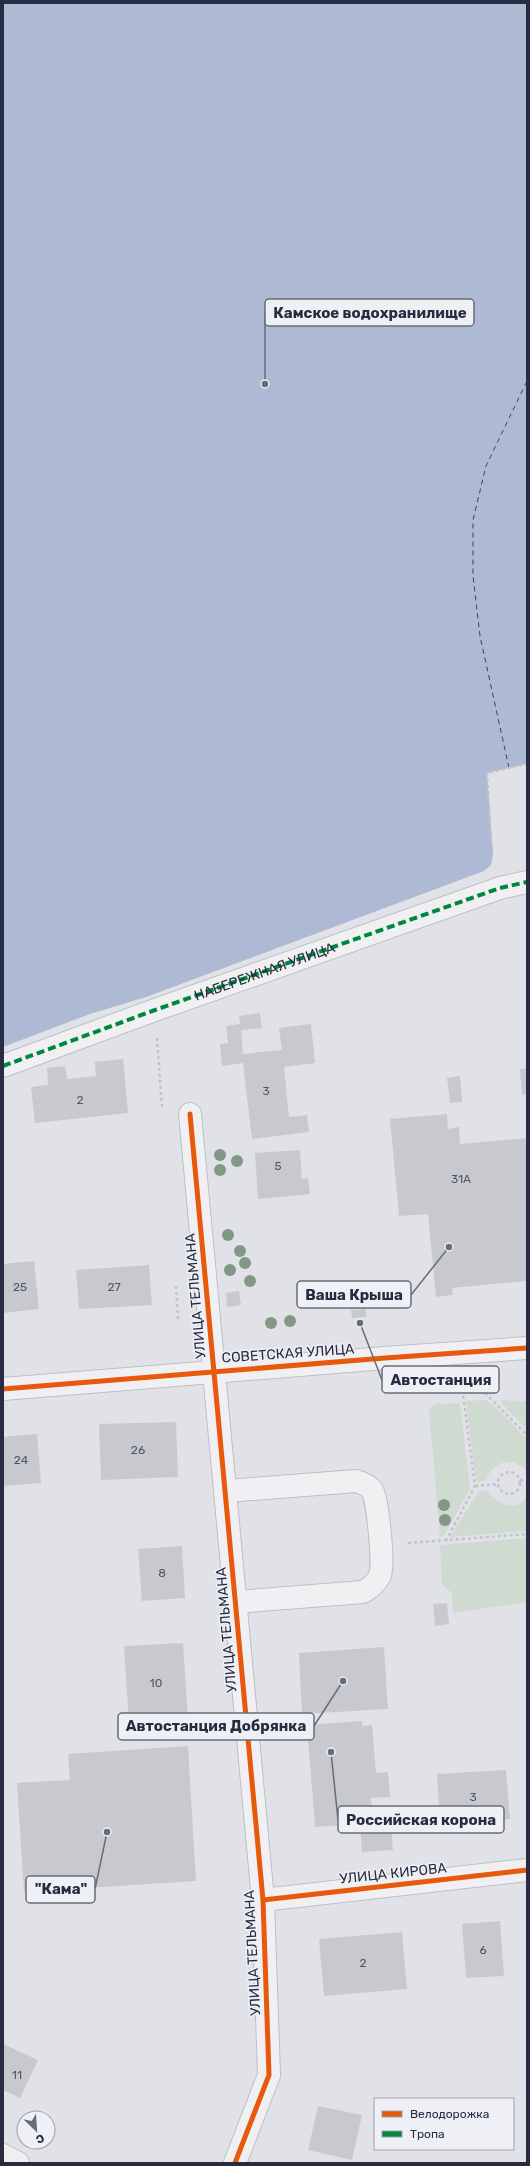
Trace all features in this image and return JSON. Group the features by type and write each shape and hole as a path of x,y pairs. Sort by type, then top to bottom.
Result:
{"street":[{"name":"НАБЕРЕЖНАЯ УЛИЦА","path":"3,1066 162,1007 500,888 527,882"},
{"name":"УЛИЦА ТЕЛЬМАНА","path":"190,1114 226,1491 262,1900 269,2075 235,2163"},
{"name":"СОВЕТСКАЯ УЛИЦА","path":"3,1388 527,1348"},
{"path":"226,1491 356,1481 365,1483 371,1490 376,1500 382,1567 380,1576 374,1586 363,1592 236,1602"},
{"name":"УЛИЦА КИРОВА","path":"262,1900 527,1870"},
{"path":"3,2155 18,2163"}],"path":[{"path":"491,842 487,773 527,764"},
{"path":"485,1392 527,1435"},
{"path":"446,1541 474,1486 464,1394"},
{"path":"506,1472 516,1474 520,1480 519,1488 514,1493 502,1492 498,1484 500,1476 506,1472"},
{"path":"520,1480 527,1480"},
{"path":"474,1486 498,1484"},
{"path":"380,1546 527,1534"}],"shaded area":[{"path":"486,1400 493,1405 527,1439 527,1471 515,1463 503,1463 497,1465 493,1469 486,1481 479,1482 476,1480 466,1401"},
{"path":"502,1400 527,1402 527,1429 501,1403"},
{"path":"460,1403 470,1489 444,1535 440,1537 429,1409 436,1404"},
{"path":"487,1490 501,1502 513,1505 523,1501 527,1495 527,1531 450,1537 479,1491"},
{"path":"527,1538 527,1602 453,1613 452,1593 442,1585 440,1545"}],"water":[{"path":"3,3 527,3 527,764 487,773 493,854 491,865 484,871 146,997 90,1014 3,1047"}],"building":[{"path":"260,1013 262,1028 241,1030 243,1054 282,1050 279,1028 311,1024 315,1063 284,1067 289,1117 307,1115 309,1132 252,1139 243,1063 222,1066 220,1044 228,1043 226,1026 240,1024 239,1016"},
{"path":"123,1059 128,1113 35,1123 31,1087 48,1085 47,1068 65,1066 67,1079 96,1076 95,1062"},
{"path":"520,1069 527,1069 527,1094 522,1095"},
{"path":"460,1076 462,1102 450,1103 447,1078"},
{"path":"447,1114 448,1129 459,1127 460,1144 527,1138 527,1281 452,1288 453,1295 436,1297 428,1214 399,1216 390,1119"},
{"path":"300,1150 302,1179 308,1178 310,1194 258,1199 255,1153"},
{"path":"34,1261 39,1309 3,1313 3,1264"},
{"path":"149,1265 152,1305 79,1309 76,1270"},
{"path":"239,1291 241,1305 227,1307 226,1293"},
{"path":"366,1309 366,1317 352,1318 351,1310"},
{"path":"176,1422 178,1477 101,1480 99,1424"},
{"path":"37,1434 41,1483 3,1486 3,1437"},
{"path":"182,1546 185,1598 142,1601 138,1549"},
{"path":"447,1603 449,1624 435,1626 433,1604"},
{"path":"183,1643 188,1720 129,1723 124,1646"},
{"path":"384,1647 388,1709 302,1714 299,1653"},
{"path":"362,1721 362,1726 372,1725 376,1773 388,1772 390,1797 371,1798 373,1826 391,1824 393,1850 362,1852 360,1824 315,1827 307,1725"},
{"path":"188,1746 196,1881 24,1892 17,1783 70,1780 68,1754"},
{"path":"506,1770 510,1819 440,1824 437,1774"},
{"path":"500,1921 504,1976 466,1978 462,1924"},
{"path":"402,1932 407,1989 324,1996 319,1939"},
{"path":"3,2044 38,2060 20,2098 3,2090"},
{"path":"318,2106 362,2115 352,2160 308,2150"}],"ferry route":[{"path":"509,768 480,636 473,576 473,520 486,466 527,381"}],"marked path":[{"path":"3,1066 155,1010 500,888 527,882"}],"cycle path":[{"path":"190,1114 263,1900 269,2075 235,2163"},
{"path":"3,1389 527,1348"},
{"path":"263,1900 527,1870"}],"place":[{"name":"Камское водохранилище","path":"265,384"},
{"name":"Ваша Крыша","path":"449,1247"},
{"name":"Автостанция","path":"360,1323"},
{"name":"Автостанция Добрянка","path":"343,1681"},
{"name":"Российская корона","path":"331,1752"},
{"name":"\"Кама\"","path":"107,1832"}]}
